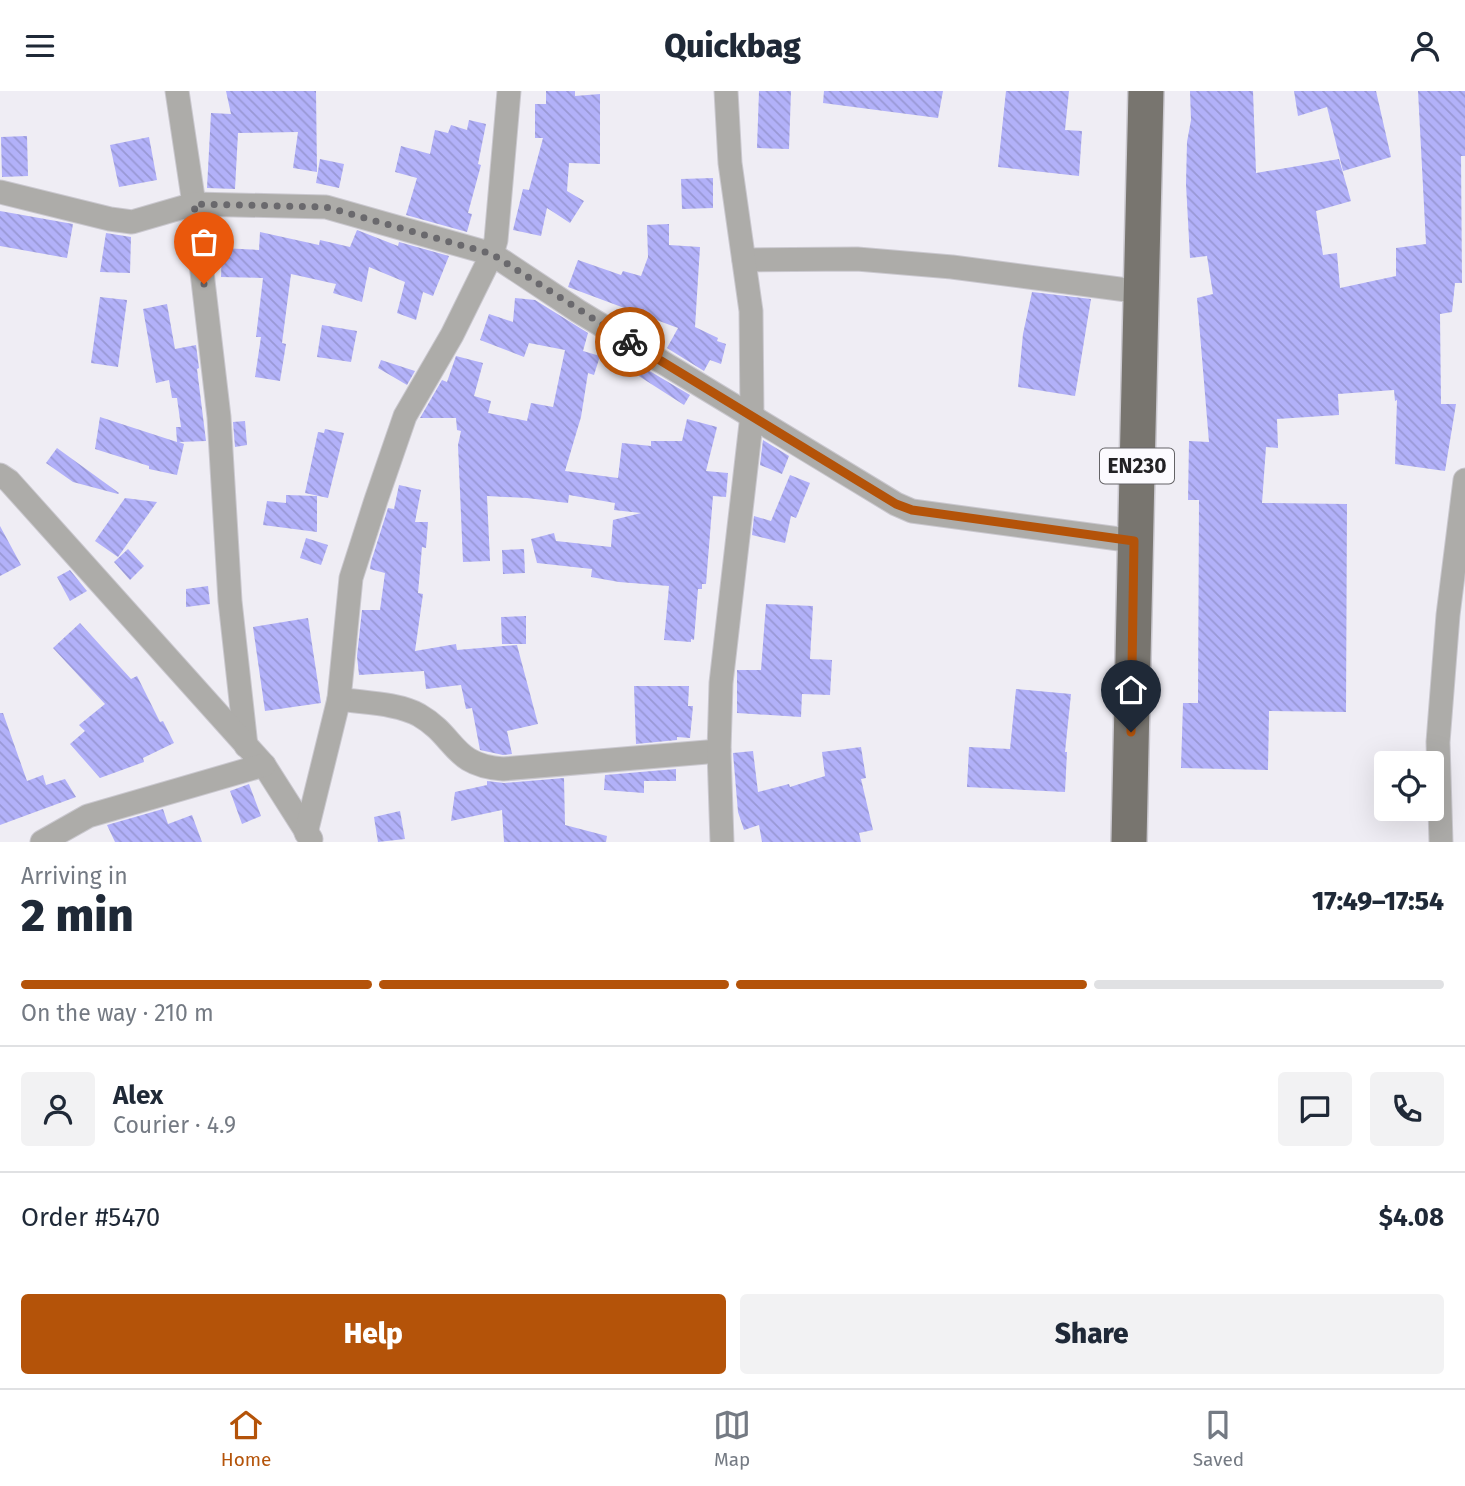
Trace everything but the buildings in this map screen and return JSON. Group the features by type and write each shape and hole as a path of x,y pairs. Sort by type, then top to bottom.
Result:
{"main road":[{"name":"EN230","path":"1129,842 1146,91"}],"street":[{"path":"177,91 194,204 219,417 230,601 246,746"},
{"path":"309,837 340,699 351,578 405,416 452,335 492,254 496,240 509,91"},
{"path":"722,842 719,751 721,683 752,415 751,311 730,163 726,91"},
{"path":"0,192 132,222 194,204 326,207 492,254 578,311 896,504 912,510 1134,541"},
{"path":"744,260 884,261 1142,292"},
{"path":"0,475 9,481 264,765 309,837"},
{"path":"1441,842 1438,742 1457,614 1465,479"},
{"path":"340,699 418,714 432,724 468,761 485,768 503,769 719,751"},
{"path":"42,842 88,816 264,765"}],"way so far":[{"path":"204,284 194,204 326,207 492,254 630,342"}],"route":[{"path":"630,342 896,504 912,510 1134,541 1131,732"}]}
